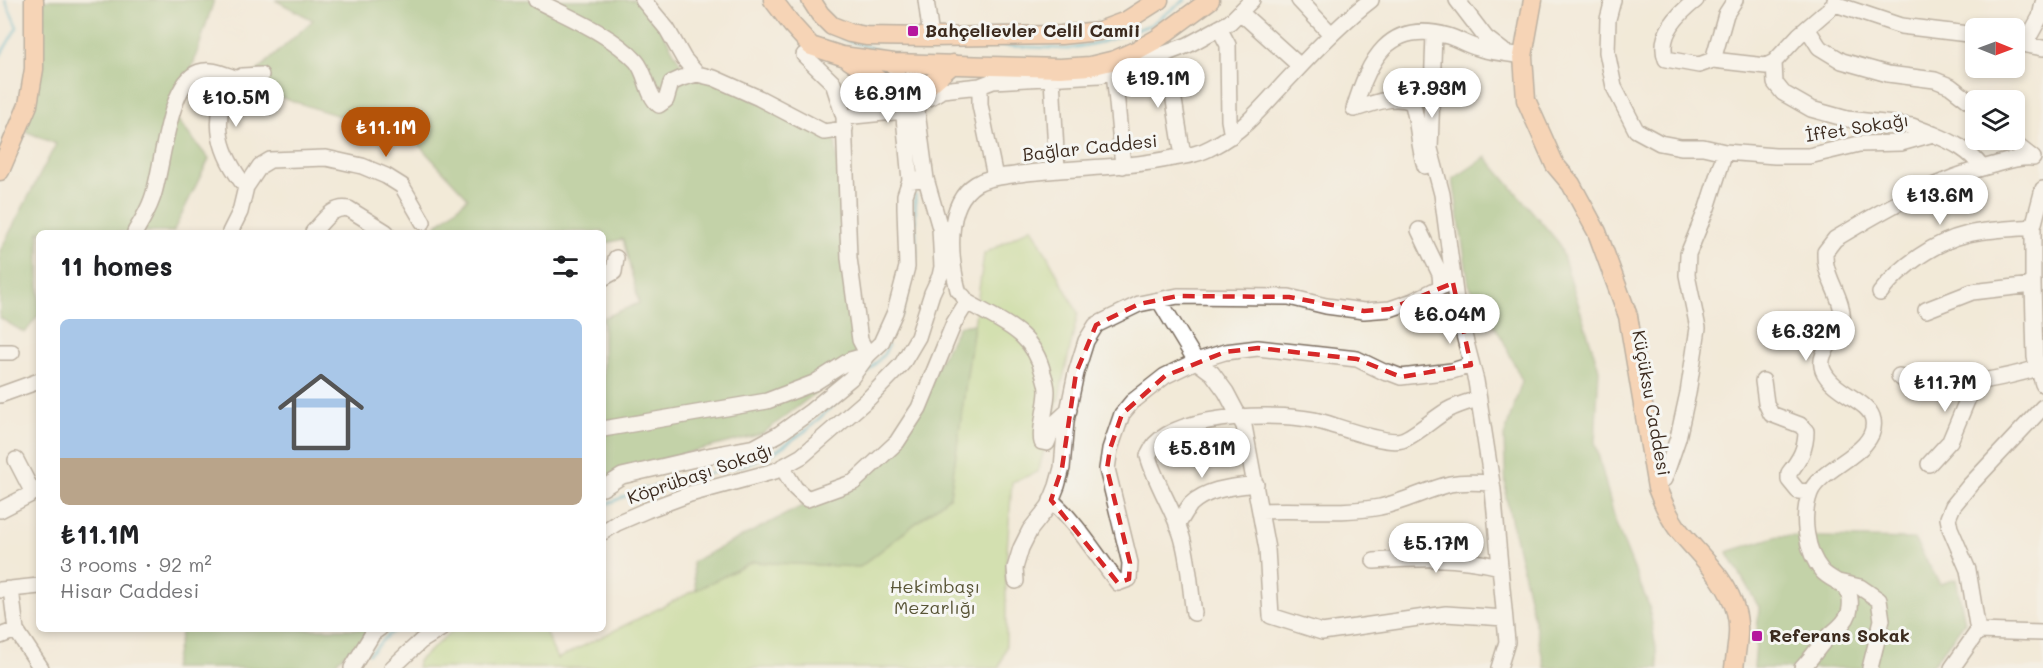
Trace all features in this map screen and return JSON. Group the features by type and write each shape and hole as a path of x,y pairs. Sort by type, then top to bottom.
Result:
{"main road":[{"path":"0,171 28,105 34,69 33,0"},
{"path":"773,0 811,46 842,56 912,64 1060,68 1090,66 1115,60 1156,39 1205,4"},
{"path":"811,0 832,26 850,33 866,36 931,37 1061,35 1099,31 1126,21 1159,0"},
{"name":"Küçüksu Caddesi","path":"1519,0 1526,100 1555,165 1571,184 1598,232 1628,315 1653,468 1663,504 1679,531 1723,584 1736,613 1737,645 1734,668"},
{"name":"Küçüksu Caddesi","path":"1523,53 1533,0"},
{"path":"894,63 890,48 895,40 904,36 913,39 919,46 919,56 912,64"},
{"path":"842,56 912,101 953,64"},
{"name":"Küçüksu Caddesi","path":"1543,137 1580,187 1606,231 1636,317 1664,479 1669,494 1686,522 1732,577 1744,608 1747,640 1744,668"}],"street":[{"path":"536,0 621,46 638,63 653,100 660,105 666,100 671,83 696,74 714,78 759,98 824,132 942,90 980,86 993,81 1100,75 1188,45 1230,22 1252,0"},
{"path":"643,0 667,29 684,59 696,74"},
{"path":"926,0 931,37"},
{"path":"1299,0 1331,34"},
{"path":"1457,0 1486,38 1504,52"},
{"name":"İffet Sokağı","path":"1613,0 1608,19 1607,52 1614,87 1636,130 1659,143 1681,147 1703,147 1725,152 1809,156 1859,144 1901,143 1933,134 1960,146 1977,159 1982,168"},
{"path":"1696,0 1678,14 1669,28 1663,52 1666,59 1699,65 1713,60 1766,66 1774,62 1835,2 1901,26 1965,34"},
{"path":"1713,60 1726,14 1734,0"},
{"name":"Bağlar Caddesi","path":"963,296 952,267 953,217 961,200 973,186 988,178 1057,170 1143,165 1210,149 1251,121 1300,66 1366,2"},
{"path":"2025,36 2040,17 2043,3"},
{"path":"1205,4 1216,29 1228,45 1229,120 1232,136"},
{"path":"1240,12 1300,66"},
{"path":"1807,28 1819,47 1842,62 1888,74 1935,80 1950,86 1965,98"},
{"path":"1447,227 1421,153 1412,102 1402,98 1390,98 1354,109 1368,68 1380,50 1393,39 1407,33 1447,36 1480,49 1523,53"},
{"path":"1434,34 1430,149 1442,194 1447,227 1447,285"},
{"path":"2025,44 2043,48"},
{"path":"1163,54 1172,88 1183,156"},
{"path":"606,428 767,401 814,383 850,360 868,355 860,340 849,258 845,123 833,83 804,55"},
{"path":"1774,62 1775,83 1783,93 1811,109 1847,119 1912,126 1933,134"},
{"path":"894,63 912,101"},
{"name":"Köprübaşı Sokağı","path":"606,486 622,476 755,447 779,434 811,411 850,378 881,343 895,312 907,267 905,195 910,180 912,64"},
{"path":"1114,70 1123,166"},
{"path":"136,230 152,200 161,167 166,131 184,82 198,72 217,71 235,78"},
{"path":"246,187 228,162 220,139 222,102 229,83 235,78 242,75 261,75"},
{"path":"1052,78 1057,170"},
{"path":"980,86 980,105 995,177"},
{"name":"Köprübaşı Sokağı","path":"606,530 657,506 782,467 802,456 830,433 902,364 918,337 940,276 940,228 926,179 912,101"},
{"path":"2025,150 2038,159"},
{"path":"1664,479 1678,438 1698,328 1688,275 1688,254 1707,208 1725,152"},
{"path":"231,230 240,212 246,187 260,166 270,160 326,158 362,166 402,186 423,222"},
{"path":"1802,668 1825,640 1843,623 1848,614 1850,601 1847,590 1823,573 1813,557 1806,535 1810,492 1824,476 1862,447 1872,433 1873,420 1868,410 1837,390 1827,379 1822,367 1823,354 1839,332 1843,319 1826,266 1825,252 1835,239 1921,191 1982,168 2021,158 2038,159"},
{"path":"910,180 926,179"},
{"path":"2043,189 2033,227 2033,285 2039,335 2035,357 2043,384"},
{"path":"315,230 334,209 344,207 383,230"},
{"path":"1880,293 1910,264 1938,244 1968,233 2033,227"},
{"path":"1419,230 1447,285 1476,381 1491,483 1507,642 1499,668"},
{"path":"606,277 614,272 616,258"},
{"path":"940,276 963,296 1015,329 1035,348 1047,389 1042,442 1047,443 1054,423 1069,410"},
{"path":"1016,581 1015,568 1021,548 1030,530 1051,500 1062,468 1076,373 1086,341 1096,325 1139,304 1178,296 1289,297 1326,306 1364,311 1390,309 1447,285"},
{"path":"1926,310 1972,292 2033,285"},
{"path":"782,467 795,488 807,498 854,482 872,466 897,442 919,408 963,296"},
{"path":"1159,300 1196,361 1212,373 1219,382 1244,426 1267,549 1270,616 1322,632 1446,614 1480,614 1504,618"},
{"path":"1051,500 1085,537 1118,583 1129,579 1130,562 1107,469 1110,449 1122,414 1132,402 1165,376 1196,361 1225,352 1258,348 1357,359 1386,373 1401,377 1452,371 1471,365"},
{"path":"1899,376 1913,388 1980,383 2038,368"},
{"path":"1763,381 1766,403 1771,414 1800,425 1806,431 1806,445 1800,459 1789,473 1789,480 1798,491 1810,492"},
{"path":"0,395 36,382"},
{"path":"1929,464 1950,441 1971,391 1980,383"},
{"path":"1194,613 1182,536 1154,476 1148,456 1155,445 1166,436 1187,426 1239,416 1294,418 1321,422 1382,439 1402,440 1449,410 1478,399"},
{"path":"1952,668 1978,631 1968,570 1948,518 1953,506 1970,485 2043,406"},
{"path":"2,505 36,492 16,460"},
{"path":"1261,510 1338,511 1377,507 1417,497 1450,484 1491,483"},
{"path":"1177,525 1191,504 1208,494 1222,488 1256,484"},
{"path":"1374,561 1438,557 1476,561 1500,567"},
{"path":"1835,581 1860,587 1879,600 1882,620 1870,668"},
{"path":"36,586 6,589 16,630 41,668"},
{"path":"0,636 16,630"},
{"path":"1978,631 2043,633"},
{"path":"352,668 374,632"},
{"path":"392,668 420,641 435,632"}],"highlighted area":[{"path":"1453,283 1471,365 1401,377 1357,359 1258,348 1225,352 1165,376 1122,414 1110,449 1107,469 1130,563 1129,579 1118,583 1051,500 1062,468 1076,373 1096,325 1139,304 1178,296 1289,297 1364,311 1390,309"}],"green space":[{"path":"44,0 214,0 176,118 209,159 174,230 36,230 36,318 25,333 0,318 0,251 56,144 25,131 39,76"},
{"path":"275,0 645,0 682,66 835,138 858,348 847,369 762,434 636,466 606,482 606,317 639,303 623,239 606,243 606,230 431,230 468,198 414,140 242,85 313,20"},
{"path":"1486,157 1559,243 1599,369 1595,442 1616,524 1649,606 1659,668 1545,668 1506,497 1504,436 1522,381 1503,340 1469,285 1453,179"},
{"name":"Hekimbaşı Mezarlığı","path":"1032,227 1078,313 1059,397 1038,472 1012,482 1006,565 1006,647 999,668 417,668 418,661 451,632 545,632 557,659 752,562 860,567 950,496 984,254"},
{"path":"974,324 950,496 860,567 752,562 696,590 692,562 883,465 959,326"},
{"path":"1778,536 1914,539 1940,584 1956,579 1965,622 1930,668 1754,668 1759,607 1727,552"},
{"path":"181,632 372,632 338,660 335,668 173,668"}],"waterway":[{"path":"0,56 17,27 5,0"},
{"path":"921,49 992,45 1068,49 1101,42 1150,25 1185,0"},
{"path":"841,38 880,51"},
{"path":"914,266 916,257 915,195"},
{"path":"901,315 909,287"},
{"path":"606,505 637,491 743,465 773,453 808,429 866,374 888,346"},
{"path":"369,654 393,632"}],"place":[{"name":"Bahçelievler Celil Camii","path":"913,31"},
{"name":"Referans Sokak","path":"1757,636"}]}
